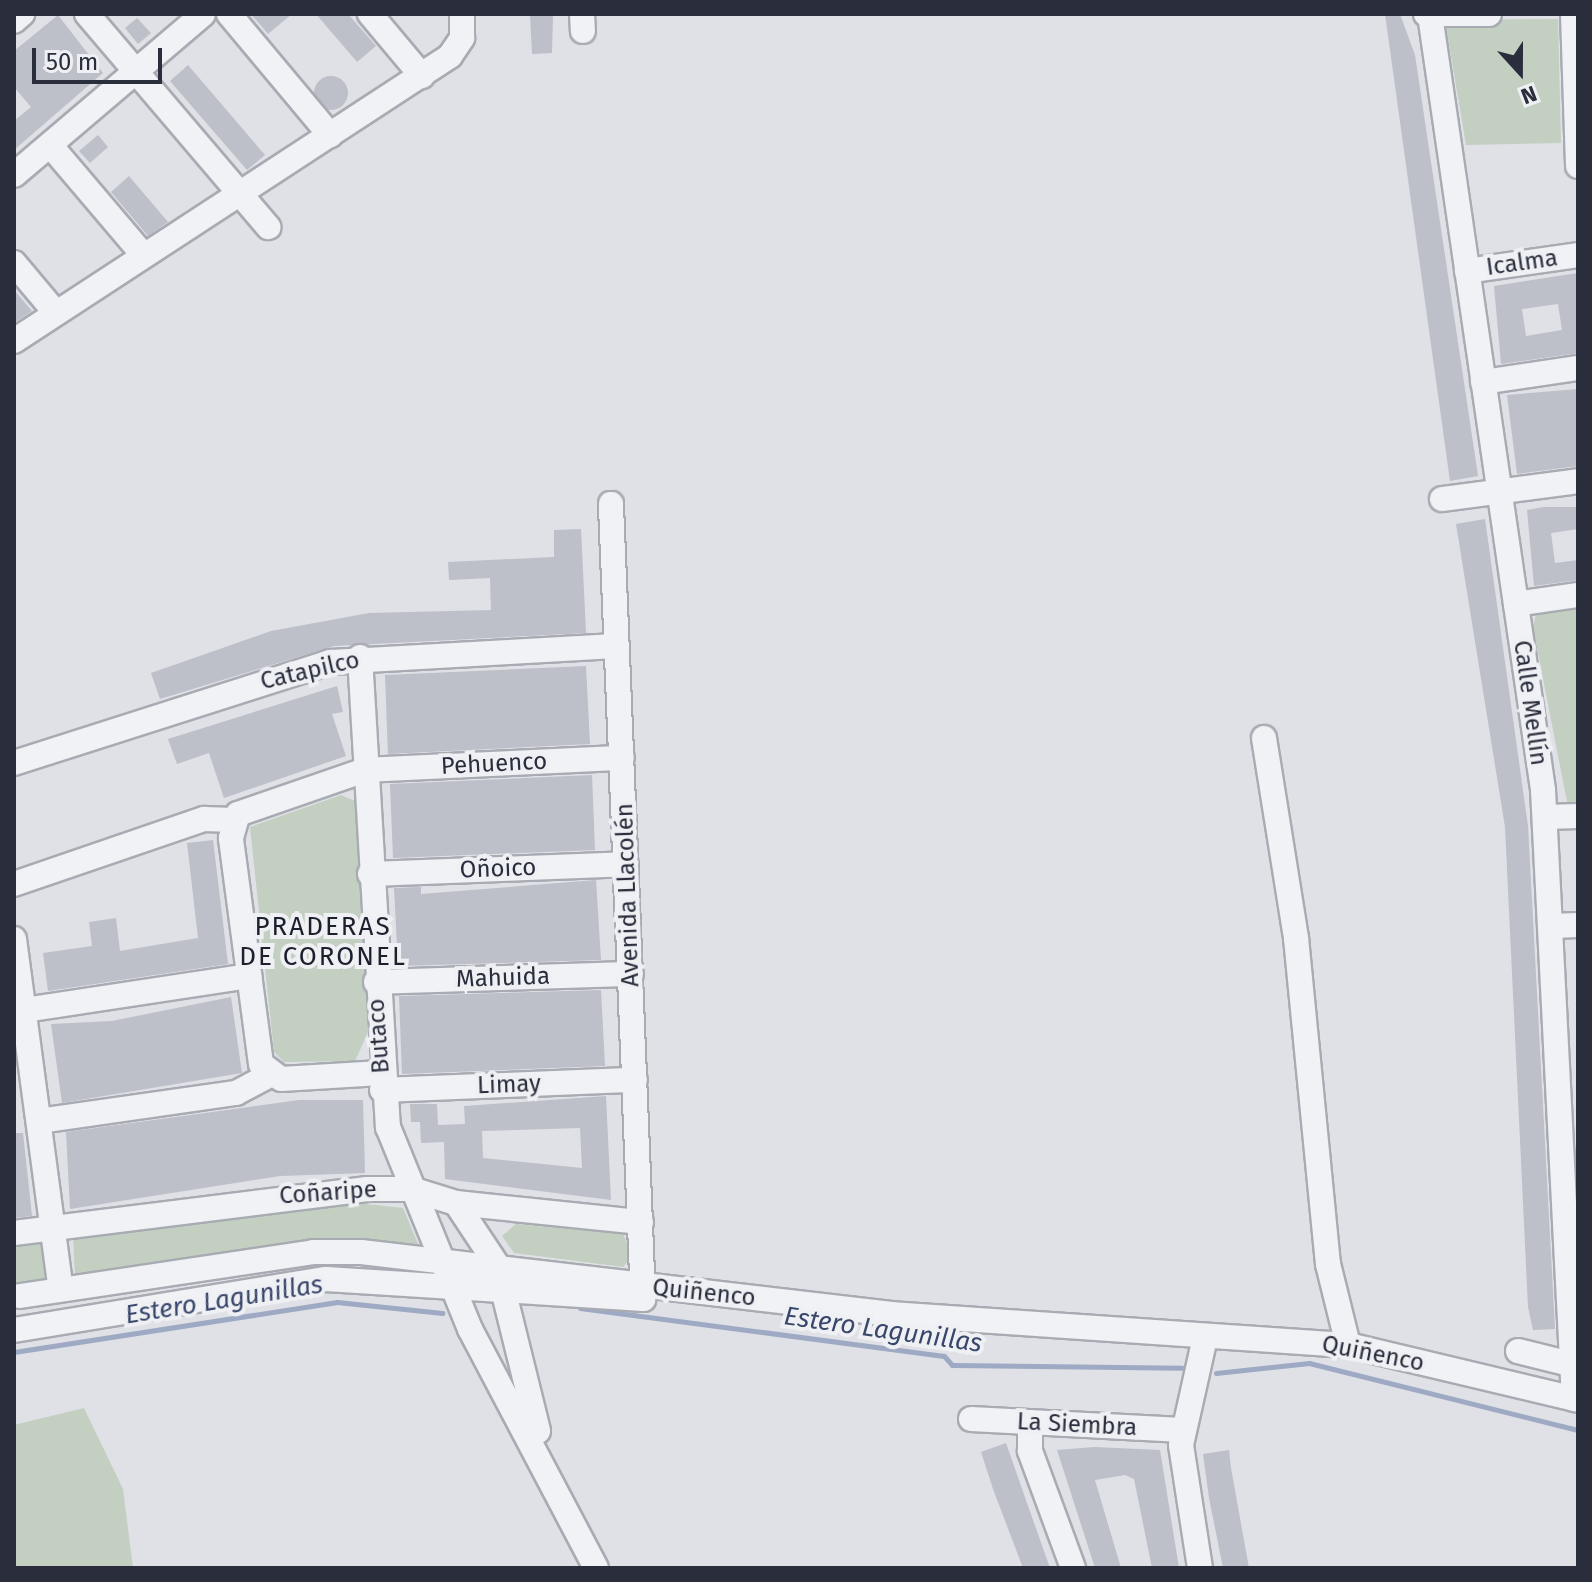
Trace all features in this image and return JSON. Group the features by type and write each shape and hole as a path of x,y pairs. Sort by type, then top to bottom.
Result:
{"street":[{"path":"14,21 22,14"},
{"path":"14,175 203,14"},
{"path":"229,14 330,135"},
{"path":"370,14 422,76"},
{"path":"14,341 422,76 460,45 462,14"},
{"path":"1428,15 1489,14"},
{"path":"1573,14 1578,166"},
{"name":"Calle Mellín","path":"1428,15 1546,817 1551,926 1568,1035 1576,1399"},
{"path":"90,18 268,227"},
{"path":"50,145 144,256"},
{"name":"Icalma","path":"1467,271 1578,255"},
{"path":"14,263 56,313"},
{"path":"1483,382 1578,368"},
{"path":"1442,499 1578,481"},
{"name":"Avenida Llacolén","path":"611,504 644,1287"},
{"path":"1516,604 1578,595"},
{"name":"Catapilco","path":"14,763 300,668 360,657 617,646"},
{"name":"Butaco","path":"360,657 382,1081 411,1189 441,1260 545,1460"},
{"path":"1264,738 1296,938 1328,1264 1348,1345"},
{"name":"Pehuenco","path":"234,820 250,806 365,770 622,758"},
{"path":"1546,817 1578,816"},
{"path":"14,884 204,819 234,820 259,1057 270,1075 236,1093 39,1121"},
{"name":"Oñoico","path":"370,874 626,864"},
{"path":"1551,926 1578,925"},
{"path":"14,939 61,1289"},
{"name":"Mahuida","path":"376,982 631,974"},
{"path":"24,1010 249,976"},
{"name":"Limay","path":"270,1075 382,1081 635,1080"},
{"name":"Coñaripe","path":"14,1233 304,1192 411,1189 456,1203 641,1222"},
{"path":"456,1203 497,1265 545,1460 596,1568"},
{"name":"Quiñenco","path":"20,1296 313,1252 441,1260 497,1265 644,1287 1205,1338 1348,1345 1576,1399"},
{"path":"14,1330 278,1283 428,1284 639,1302 644,1287"},
{"path":"1200,1568 1181,1459 1183,1430 1205,1338"},
{"path":"1518,1351 1576,1366"},
{"name":"La Siembra","path":"971,1419 1183,1430"},
{"path":"1030,1422 1032,1461 1073,1568"}],"green space":[{"path":"1558,19 1561,143 1466,145 1445,20"},
{"path":"1578,606 1578,802 1567,802 1533,627 1536,614"},
{"path":"341,795 355,801 357,813 368,1032 355,1061 284,1062 274,1052 250,827"},
{"path":"338,1201 403,1208 418,1244 75,1276 73,1234"},
{"path":"516,1224 623,1234 633,1255 623,1267 514,1253 502,1236"},
{"path":"14,1243 41,1243 47,1281 14,1289"},
{"path":"84,1408 123,1489 133,1568 14,1568 14,1425"}],"building":[{"path":"251,14 292,14 268,34"},
{"path":"316,14 348,14 376,46 357,62"},
{"path":"530,14 553,14 552,53 532,54"},
{"path":"1385,14 1400,14 1415,55 1478,476 1450,481"},
{"path":"58,15 103,73 14,150 14,121 31,107 14,87 14,51"},
{"path":"137,18 151,33 138,44 125,28"},
{"path":"188,65 265,155 247,170 170,81"},
{"path":"331,76 343,81 348,93 343,105 331,110 319,105 314,93 319,81"},
{"path":"98,135 108,147 90,163 79,151"},
{"path":"129,176 168,222 148,236 111,192"},
{"path":"1578,273 1578,353 1501,364 1494,286","holes":["1558,304 1562,330 1526,336 1522,309"]},
{"path":"14,290 32,311 14,323"},
{"path":"1578,389 1578,466 1517,474 1507,395"},
{"path":"1578,507 1578,529 1551,533 1555,563 1578,560 1578,580 1534,586 1527,510"},
{"path":"1485,519 1528,826 1555,1329 1533,1330 1528,1307 1505,827 1456,524"},
{"path":"581,529 586,633 334,646 160,699 151,673 271,631 369,613 491,610 490,578 449,580 448,562 554,557 554,530"},
{"path":"586,666 590,744 388,754 385,675"},
{"path":"337,686 343,712 332,714 346,756 224,798 209,753 177,764 168,739"},
{"path":"592,775 595,850 393,858 390,784"},
{"path":"213,840 228,964 48,991 43,953 92,946 89,922 116,918 120,951 198,938 187,843"},
{"path":"596,880 601,960 398,966 394,888 421,887 421,894"},
{"path":"601,990 605,1066 402,1074 399,996"},
{"path":"231,997 242,1073 62,1103 51,1024 112,1021"},
{"path":"606,1096 611,1200 445,1179 444,1142 421,1143 420,1122 411,1122 410,1104 437,1104 438,1125 465,1124 464,1106","holes":["580,1128 582,1168 483,1158 482,1131"]},
{"path":"299,1100 363,1100 365,1173 280,1176 70,1209 66,1132"},
{"path":"14,1133 23,1133 32,1216 14,1218"},
{"path":"1006,1443 1050,1568 1023,1568 993,1489 981,1452"},
{"path":"1094,1447 1160,1450 1179,1568 1152,1568 1134,1479 1125,1475 1095,1480 1121,1568 1095,1568 1057,1450"},
{"path":"1229,1450 1249,1568 1223,1568 1209,1498 1203,1454"}],"waterway":[{"name":"Estero Lagunillas","path":"14,1352 337,1302 442,1313"},
{"name":"Estero Lagunillas","path":"580,1308 944,1356 952,1365 1182,1368"},
{"name":"Estero Lagunillas","path":"1216,1373 1309,1363 1578,1430"}],"district":[{"name":"PRADERAS DE CORONEL","path":"323,942"}]}
